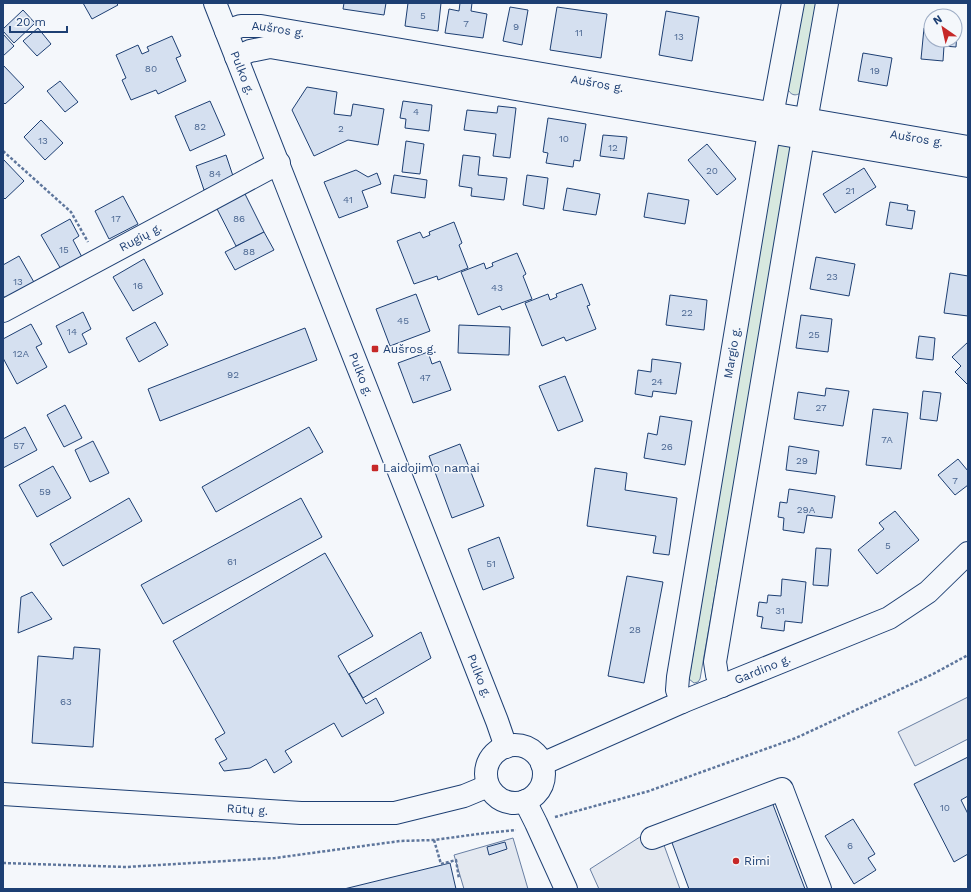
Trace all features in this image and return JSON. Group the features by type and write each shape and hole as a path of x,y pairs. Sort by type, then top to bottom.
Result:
{"street":[{"name":"Pulko g.","path":"215,3 279,163 506,747"},
{"name":"Margio g.","path":"682,702 677,690 678,678 770,123 793,3"},
{"path":"722,686 717,674 715,662 827,3"},
{"name":"Aušros g.","path":"226,31 241,26 261,26 770,123"},
{"name":"Aušros g.","path":"236,57 250,51 270,46 805,129 968,166"},
{"name":"Aušros g.","path":"805,129 968,147"},
{"name":"Rugių g.","path":"3,311 279,163"},
{"name":"Gardino g.","path":"542,764 682,702 889,618 928,592 967,558"},
{"path":"515,745 523,746 531,750 542,764 544,772 543,782 533,797 525,801 516,803 500,799 488,786 486,776 487,767 491,758 497,751 506,747 515,745"},
{"name":"Rūtų g.","path":"3,794 301,814 395,813 464,796 488,786"},
{"path":"652,838 782,789 820,889"},
{"path":"525,801 566,889"}],"path":[{"path":"3,151 71,212 98,260"},
{"path":"434,840 441,864 456,860 459,879"}],"shaded area":[{"path":"800,3 821,3 805,90 794,95 786,86"},
{"path":"777,142 790,144 792,152 700,679 698,682 694,683 689,679"},
{"path":"968,697 968,739 915,766 898,732"},
{"path":"657,826 680,889 599,889 590,869"},
{"path":"513,838 528,889 464,889 454,855"}],"building":[{"path":"83,3 116,3 118,5 92,19"},
{"path":"344,3 386,3 384,15 343,9"},
{"path":"408,3 441,3 438,31 405,26"},
{"path":"460,3 472,3 471,11 487,14 483,38 445,33 449,9 459,11"},
{"path":"510,7 528,10 522,45 503,41"},
{"path":"557,7 607,14 601,58 550,50"},
{"path":"23,10 35,23 14,43 3,31 3,29"},
{"path":"666,11 699,17 692,61 659,55"},
{"path":"38,28 51,44 37,56 23,41"},
{"path":"3,34 14,46 3,56"},
{"path":"172,36 181,56 176,58 186,81 158,94 156,90 131,100 122,80 126,78 116,55 138,45 142,54 149,51 147,47"},
{"path":"923,38 923,48 944,48 943,61 921,59"},
{"path":"863,53 892,58 887,86 858,81"},
{"path":"3,65 24,87 5,104 3,102"},
{"path":"60,81 78,102 65,112 47,91"},
{"path":"307,87 337,92 334,114 351,116 353,104 384,109 378,145 348,140 314,156 292,110"},
{"path":"210,101 225,135 190,151 175,116"},
{"path":"403,101 432,105 429,131 405,128 406,119 400,118"},
{"path":"498,106 516,108 510,158 493,156 496,134 464,130 467,110 497,113"},
{"path":"548,118 586,124 580,161 574,160 573,167 546,163 548,153 543,152"},
{"path":"41,120 63,143 45,160 24,137"},
{"path":"603,135 627,137 624,159 600,156"},
{"path":"406,141 424,144 420,174 402,172"},
{"path":"707,144 736,179 717,195 688,160"},
{"path":"226,155 234,179 204,190 196,166"},
{"path":"463,155 480,157 478,175 507,178 504,200 471,196 472,188 459,186"},
{"path":"3,159 24,181 5,199 3,197"},
{"path":"864,168 876,187 835,213 823,194"},
{"path":"356,170 368,177 377,173 381,184 362,191 368,207 339,218 324,182"},
{"path":"394,175 427,180 425,198 391,193"},
{"path":"527,175 548,178 544,209 523,205"},
{"path":"567,188 600,194 596,215 563,210"},
{"path":"243,190 264,232 236,246 215,205"},
{"path":"648,193 689,200 685,224 644,217"},
{"path":"123,196 138,224 109,239 95,211"},
{"path":"890,202 908,205 907,210 915,211 912,229 886,225"},
{"path":"70,219 79,236 73,240 83,259 62,271 41,235"},
{"path":"454,222 462,243 459,245 468,268 438,280 437,276 414,284 397,241 420,232 423,238 430,235 429,232"},
{"path":"264,232 274,250 235,270 225,252"},
{"path":"517,253 526,274 523,276 532,299 502,310 500,306 478,315 461,272 484,263 486,269 493,266 492,263"},
{"path":"19,256 35,284 6,300 3,295 3,265"},
{"path":"816,257 855,264 849,296 810,289"},
{"path":"144,259 163,294 133,311 113,277"},
{"path":"950,273 968,276 968,316 944,313"},
{"path":"582,284 590,305 587,306 596,329 566,341 564,337 542,346 525,303 548,294 550,300 557,297 556,294"},
{"path":"416,294 430,331 390,346 376,309"},
{"path":"670,295 707,300 704,330 666,325"},
{"path":"83,312 91,329 82,334 87,344 69,353 56,326"},
{"path":"801,315 832,319 828,352 796,348"},
{"path":"155,322 168,345 139,362 126,338"},
{"path":"31,324 42,344 36,347 47,367 17,384 3,358 3,339"},
{"path":"459,325 510,327 509,355 458,353"},
{"path":"305,328 317,360 160,421 148,389"},
{"path":"919,336 935,338 933,360 916,358"},
{"path":"968,342 968,385 955,372 961,366 952,357"},
{"path":"428,352 432,364 440,361 451,390 413,403 398,363"},
{"path":"652,359 681,363 676,394 653,391 652,397 635,394 638,370 651,372"},
{"path":"565,376 583,421 558,431 539,386"},
{"path":"826,388 849,391 843,426 794,419 798,392 825,396"},
{"path":"923,391 941,393 937,421 920,419"},
{"path":"65,405 82,438 64,447 47,415"},
{"path":"873,409 908,413 901,469 866,465"},
{"path":"660,416 692,421 685,465 644,458 648,433 657,435"},
{"path":"25,427 37,450 3,468 3,439"},
{"path":"309,427 323,452 216,512 202,487"},
{"path":"93,441 109,473 90,482 75,450"},
{"path":"460,444 484,506 452,518 429,456"},
{"path":"789,446 819,451 816,474 786,470"},
{"path":"958,459 968,471 968,485 955,495 938,475"},
{"path":"53,466 71,498 37,517 19,485"},
{"path":"595,468 627,473 625,490 677,498 669,555 653,553 656,536 587,526"},
{"path":"789,489 835,496 832,518 807,515 804,533 783,530 784,518 778,517 780,502 787,503"},
{"path":"129,498 142,521 63,566 50,544"},
{"path":"301,498 322,537 163,624 141,585"},
{"path":"895,511 919,540 877,574 858,550 884,529 879,523"},
{"path":"499,537 514,578 483,590 468,549"},
{"path":"816,548 831,549 828,586 813,585"},
{"path":"325,553 373,636 338,656 366,704 376,698 384,713 342,737 334,723 285,751 292,762 274,773 266,759 250,768 224,771 219,763 227,759 215,739 225,733 173,641"},
{"path":"627,576 663,582 644,683 608,676"},
{"path":"782,579 806,582 802,623 785,621 784,631 761,628 763,617 757,616 759,602 767,603 768,595 781,596"},
{"path":"32,592 52,619 18,633 21,597"},
{"path":"421,632 431,658 363,698 349,674"},
{"path":"74,647 100,649 93,747 32,743 38,656 73,659"},
{"path":"968,757 968,796 961,800 968,814 968,854 954,862 914,784"},
{"name":"Rimi","path":"772,802 805,889 689,889 671,840"},
{"path":"853,819 875,854 868,858 876,870 854,884 825,836"},
{"path":"505,842 507,849 489,855 487,847"},
{"path":"450,863 456,889 344,889"}],"place":[{"name":"Aušros g.","path":"375,349"},
{"name":"Laidojimo namai","path":"375,468"},
{"name":"Rimi","path":"736,861"}]}
